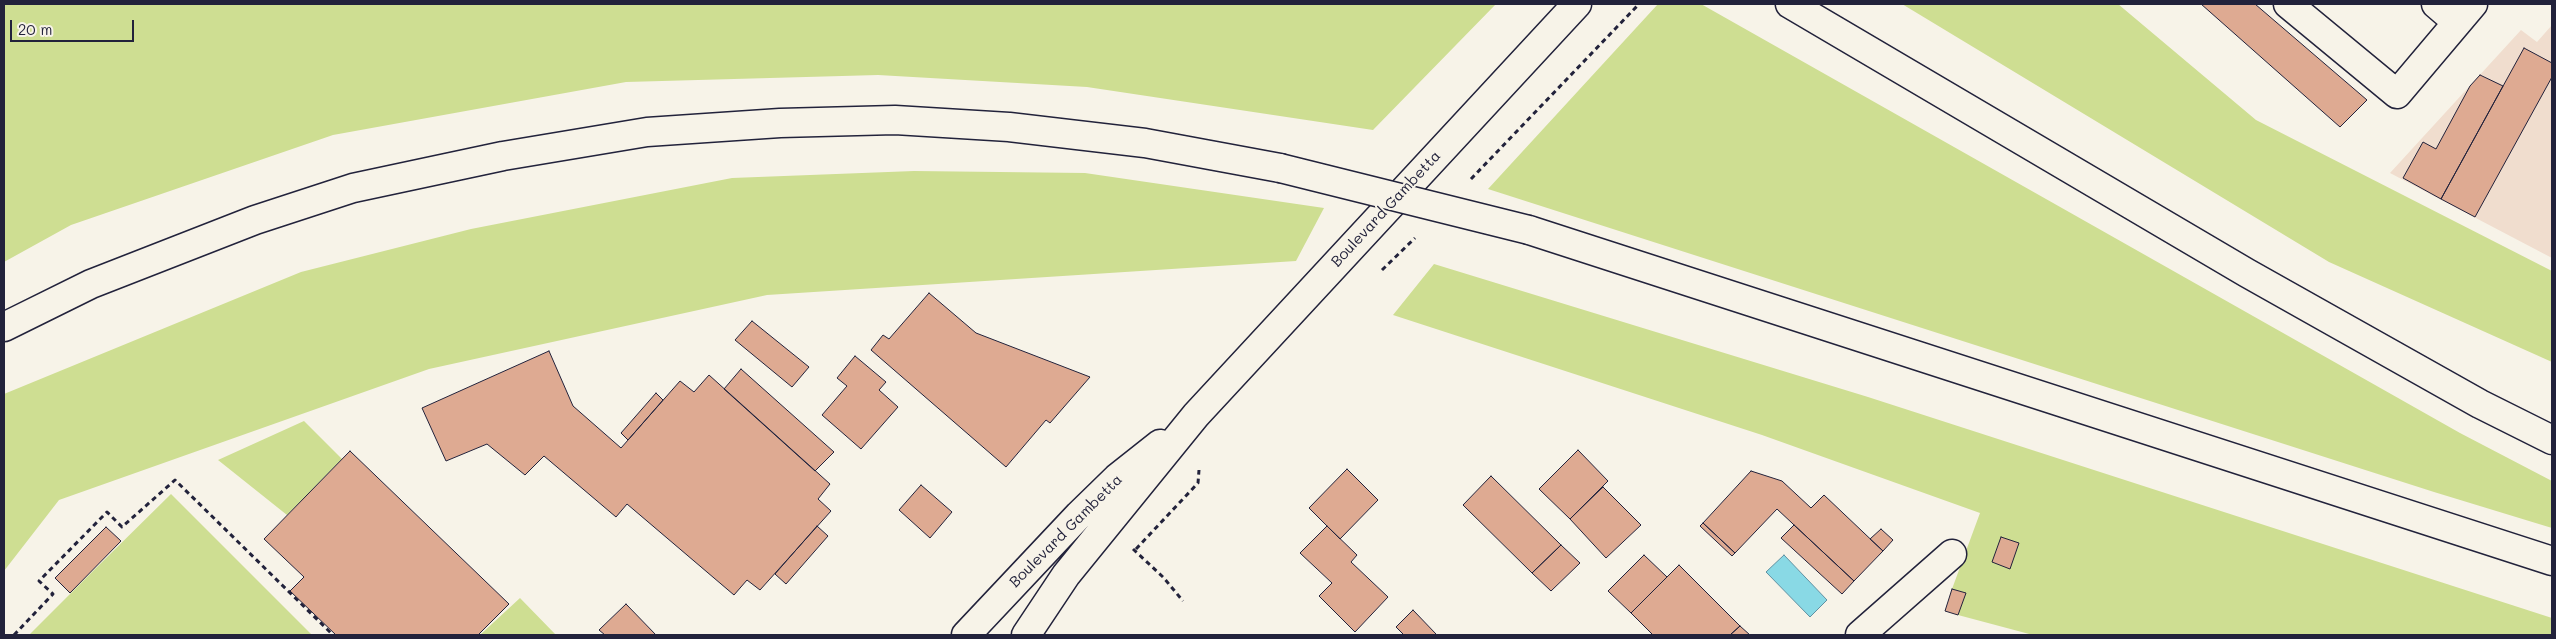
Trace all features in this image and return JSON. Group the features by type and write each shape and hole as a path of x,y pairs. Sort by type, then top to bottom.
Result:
{"main road":[{"name":"Boulevard Gambetta","path":"1026,635 1066,575 1109,525 1196,415 1577,4"},
{"path":"1790,4 2247,272 2480,404 2552,440"},
{"path":"2288,4 2397,94 2465,13 2436,4"},
{"path":"4,327 100,280 255,220 353,188 503,156 647,132 780,123 895,120 1009,127 1144,143 1280,168 1529,230 2552,561"},
{"name":"Boulevard Gambetta","path":"966,635 1078,515 1117,478 1196,415"},
{"path":"1860,635 1952,554"}],"path":[{"path":"1468,183 1640,4"},
{"path":"1377,271 1385,269 1420,233"},
{"path":"1128,558 1198,483 1199,467"},
{"path":"14,635 53,594 39,581 107,512 122,527 175,480 333,635"},
{"path":"1109,525 1163,577 1183,601"}],"shaded area":[{"path":"2552,25 2552,258 2390,173 2521,30 2537,42"}],"green space":[{"path":"4,4 1496,4 1373,130 1087,87 878,75 626,82 333,135 71,225 4,262"},
{"path":"1658,4 1701,4 2460,433 2552,481 2552,528 2434,492 1488,189"},
{"path":"1902,4 2118,4 2256,120 2552,271 2552,362 2329,262"},
{"path":"914,171 1085,173 1324,208 1296,261 767,295 429,369 59,500 4,571 4,394 301,272 471,229 732,178"},
{"path":"1434,264 1868,397 2552,618 2552,635 2033,635 1958,615 1965,593 1952,589 1980,513 1762,435 1393,315"},
{"path":"304,421 342,459 287,515 218,460"},
{"path":"171,494 312,635 29,635 96,568"},
{"path":"520,598 556,635 480,635"}],"water":[{"path":"1784,555 1827,600 1810,617 1766,572"}],"building":[{"path":"2201,4 2255,4 2367,100 2340,127"},
{"path":"2524,48 2552,63 2552,77 2475,217 2441,199"},
{"path":"2480,75 2503,86 2441,199 2403,178 2423,142 2436,149 2470,86"},
{"path":"929,293 976,333 1090,377 1050,423 1046,420 1006,467 871,350 883,335 889,339"},
{"path":"752,321 809,367 792,387 735,340"},
{"path":"549,351 573,406 621,448 680,381 694,392 709,375 830,484 818,499 831,511 760,590 747,580 734,595 627,504 616,517 544,456 525,475 487,444 446,461 422,408"},
{"path":"855,356 886,382 879,390 898,407 861,449 822,415 847,386 837,378"},
{"path":"741,369 834,452 815,471 724,389"},
{"path":"656,393 663,400 628,440 621,433"},
{"path":"1578,450 1608,481 1570,519 1539,489"},
{"path":"350,451 509,604 478,635 336,635 290,591 304,577 264,539"},
{"path":"1347,469 1378,500 1340,539 1309,508"},
{"path":"1751,471 1782,481 1811,508 1824,495 1883,551 1854,581 1777,509 1735,553 1703,523"},
{"path":"1491,476 1561,545 1532,573 1463,505"},
{"path":"921,485 952,512 930,538 899,510"},
{"path":"1603,487 1641,525 1606,558 1570,519"},
{"path":"1703,523 1735,553 1732,556 1700,526"},
{"path":"1794,525 1854,581 1842,594 1781,538"},
{"path":"817,526 828,536 786,584 775,574"},
{"path":"1327,526 1357,555 1351,562 1388,597 1355,632 1319,596 1332,583 1300,553"},
{"path":"106,527 121,541 70,593 55,578"},
{"path":"1881,529 1893,540 1883,551 1870,539"},
{"path":"2001,537 2019,543 2010,569 1992,562"},
{"path":"1561,545 1580,563 1551,591 1532,573"},
{"path":"1644,555 1667,577 1631,613 1608,591"},
{"path":"1679,565 1740,626 1730,635 1653,635 1631,613"},
{"path":"1952,589 1966,593 1958,615 1945,611"},
{"path":"626,604 656,635 605,635 599,630"},
{"path":"1413,610 1436,634 1404,635 1396,627"},
{"path":"1740,626 1750,635 1730,635"}]}
